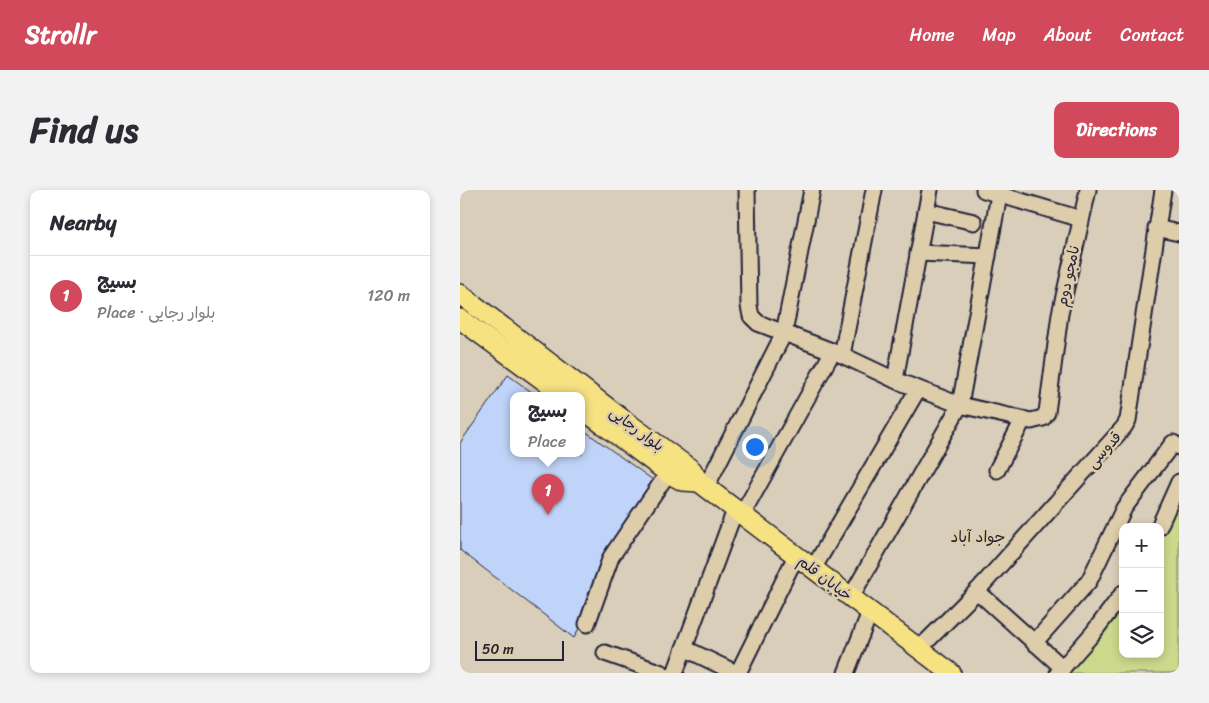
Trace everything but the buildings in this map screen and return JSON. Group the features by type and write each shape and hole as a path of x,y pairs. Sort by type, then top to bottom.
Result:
{"main road":[{"name":"بلوار رجایی","path":"460,294 692,470 702,485"},
{"path":"460,319 560,392"},
{"name":"بلوار رجایی","path":"585,411 668,473 683,481 702,485"},
{"name":"خیابان قلم","path":"702,485 950,673"}],"street":[{"path":"747,190 749,306 751,316 758,323 837,353 895,380 960,405 1029,420"},
{"path":"702,485 784,333 812,190"},
{"path":"674,673 739,512 837,353 874,190"},
{"path":"895,380 930,190"},
{"name":"نامجو دوم","path":"997,470 1029,420 1043,418 1047,412 1060,314 1088,190"},
{"name":"قدوسی","path":"919,649 977,591 1124,428 1128,420 1163,190"},
{"path":"851,598 960,405 988,256 991,192 1081,219"},
{"path":"926,211 974,222"},
{"path":"1156,228 1179,234"},
{"path":"918,253 988,256"},
{"path":"813,569 918,389"},
{"path":"1034,643 1089,581 1124,508 1173,443 1179,447"},
{"path":"588,624 611,558 668,473"},
{"path":"1161,523 1179,482"},
{"path":"684,648 737,673 796,556"},
{"path":"977,591 1061,670 1093,633 1119,598"},
{"path":"846,673 870,612"},
{"path":"605,653 630,668 662,673"}],"green space":[{"path":"1179,490 1179,673 1066,673 1119,610 1119,658 1164,658 1164,529"}],"place":[{"name":"بسیج","path":"548,515"}],"district":[{"name":"جواد آباد","path":"978,536"}]}
